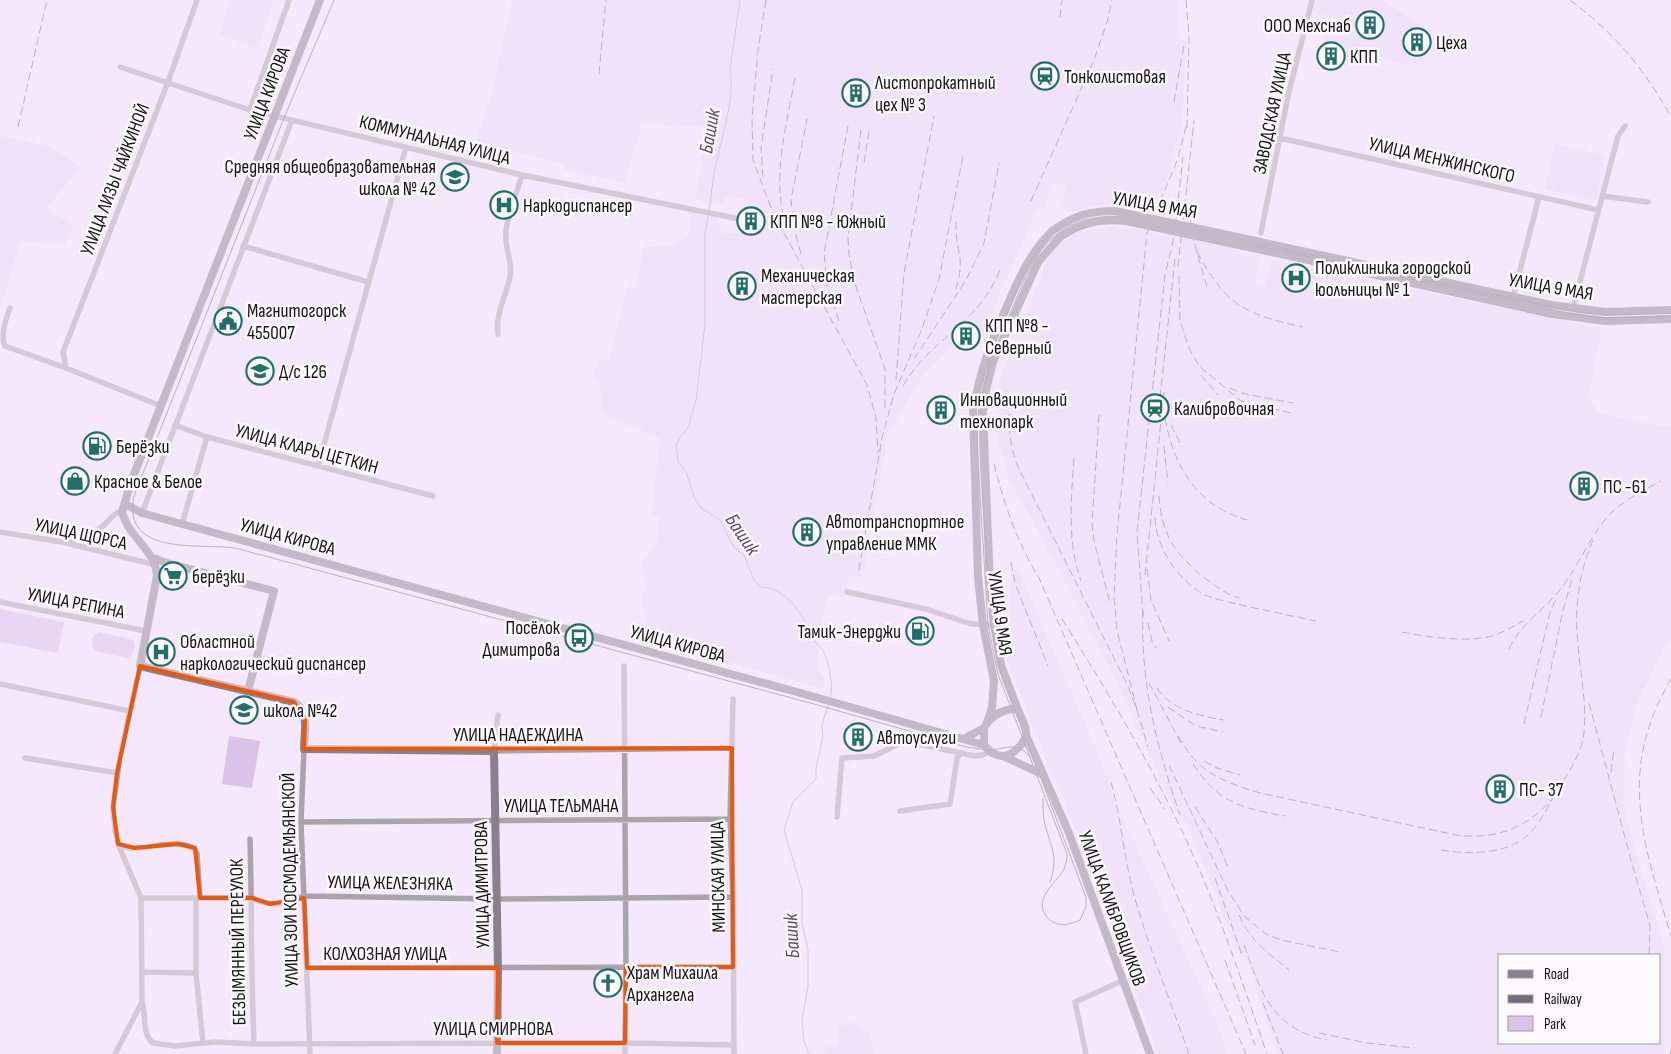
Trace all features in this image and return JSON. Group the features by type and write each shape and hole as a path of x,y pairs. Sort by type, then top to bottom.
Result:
{"main road":[{"name":"УЛИЦА КИРОВА","path":"320,0 131,482 125,504 142,513 593,638 965,738 984,745 990,752"},
{"name":"УЛИЦА 9 МАЯ","path":"986,725 993,700 994,681 983,625 978,577 973,435 973,412 977,388 987,353 1021,274 1038,246 1052,231 1073,217 1099,211 1115,211 1552,314 1605,321 1671,319"},
{"name":"УЛИЦА 9 МАЯ","path":"1018,710 1002,665 994,625 990,585 983,412 993,362 1038,262 1060,237 1086,223 1114,220 1126,221 1255,244 1573,308 1605,312 1671,310"},
{"path":"125,504 122,512 130,529 154,561 157,576 140,666 248,691 274,591 154,561"},
{"name":"УЛИЦА ЗОИ КОСМОДЕМЬЯНСКОЙ","path":"248,691 289,700 300,706 305,718 304,748"},
{"path":"965,738 986,725 1004,710 1012,708 1018,710 1026,735 1014,752 1005,757"},
{"path":"984,745 986,725"},
{"name":"УЛИЦА КАЛИБРОВЩИКОВ","path":"1026,735 1069,832 1150,1054"},
{"name":"УЛИЦА НАДЕЖДИНА","path":"304,748 494,751"},
{"name":"УЛИЦА ДИМИТРОВА","path":"494,751 498,968 497,1054"},
{"path":"990,752 1042,774"}],"street":[{"name":"УЛИЦА ЛИЗЫ ЧАЙКИНОЙ","path":"66,368 63,352 168,82 197,0"},
{"path":"250,110 289,0"},
{"name":"ЗАВОДСКАЯ УЛИЦА","path":"1261,232 1288,96 1312,0"},
{"name":"КОММУНАЛЬНАЯ УЛИЦА","path":"120,66 250,110 522,175 749,221"},
{"path":"142,513 292,120"},
{"path":"1573,308 1618,136 1625,126"},
{"name":"УЛИЦА МЕНЖИНСКОГО","path":"1280,138 1598,210"},
{"path":"318,466 406,148"},
{"path":"498,334 496,325 510,276 511,265 507,250 506,231 522,175"},
{"path":"1602,196 1648,202"},
{"path":"1511,305 1539,197"},
{"path":"243,246 368,282"},
{"path":"10,308 0,335 4,346 66,368 161,406"},
{"name":"УЛИЦА КЛАРЫ ЦЕТКИН","path":"175,425 207,437 433,496"},
{"path":"182,524 207,437"},
{"path":"62,542 83,537 99,529 118,512 122,512"},
{"name":"УЛИЦА ЩОРСА","path":"0,532 62,542 154,561"},
{"path":"847,592 926,609 971,624 994,625"},
{"name":"УЛИЦА РЕПИНА","path":"0,602 146,631"},
{"path":"140,666 117,773 114,807 115,831 118,844 140,898 142,1002 146,1035 153,1043 175,1046 202,1043"},
{"path":"624,666 625,1054"},
{"path":"0,684 130,711"},
{"name":"МИНСКАЯ УЛИЦА","path":"733,699 730,819 733,897 734,1054"},
{"name":"УЛИЦА ДИМИТРОВА","path":"494,751 498,715"},
{"path":"837,817 842,758 874,756 905,741 974,756 990,752"},
{"name":"УЛИЦА ЗОИ КОСМОДЕМЬЯНСКОЙ","path":"304,748 301,822 310,1054"},
{"name":"УЛИЦА НАДЕЖДИНА","path":"494,751 732,748"},
{"path":"900,811 950,804 957,758 960,754"},
{"path":"25,758 117,773"},
{"name":"УЛИЦА ТЕЛЬМАНА","path":"301,822 730,819"},
{"name":"БЕЗЫМЯННЫЙ ПЕРЕУЛОК","path":"118,844 135,848 178,844 189,845 194,848 197,854 198,898 196,973 202,1043 254,1044 250,839"},
{"name":"УЛИЦА ЖЕЛЕЗНЯКА","path":"140,898 252,898 262,903 279,904 304,896 497,899 733,897"},
{"name":"КОЛХОЗНАЯ УЛИЦА","path":"307,968 733,967"},
{"path":"142,972 196,973"},
{"path":"1086,1054 1075,1002 1122,981"},
{"path":"115,1054 142,1002"},
{"name":"УЛИЦА СМИРНОВА","path":"254,1044 733,1044"}],"highlighted area":[{"path":"140,666 294,702 305,719 304,749 732,748 733,967 626,967 625,1043 497,1043 498,968 307,968 304,898 270,904 252,898 200,898 195,848 178,844 135,848 118,844 113,807 117,773"}],"shaded area":[{"path":"229,0 274,0 258,49 220,35"},
{"path":"512,0 1177,0 1180,39 1186,39 1182,127 1179,145 1175,147 1162,200 1156,203 1155,213 1114,205 1092,206 1071,212 1059,207 1067,187 1054,182 1043,209 1036,211 984,330 968,339 963,339 953,346 921,378 888,435 863,576 849,577 845,598 828,595 820,628 818,668 825,680 823,689 648,639 641,595 646,592 642,563 657,541 660,516 651,516 660,439 601,413 601,390 593,375 600,360 609,361 628,287 636,287 644,247 671,246 690,235 690,213 716,217 722,232 738,234 747,228 751,212 745,199 727,196 722,204 695,199 707,127 642,123 625,183 564,170 564,164 476,141 492,93"},
{"path":"1315,0 1381,0 1432,31 1422,61 1408,65 1359,54 1357,63 1322,55 1321,51 1327,24 1341,27 1344,19 1312,12"},
{"path":"0,136 49,146 81,167 45,209 74,225 65,245 21,241 0,309"},
{"path":"1555,144 1606,155 1596,201 1545,189"},
{"path":"1167,219 1231,245 1237,253 1260,258 1254,284 1265,286 1271,260 1599,328 1601,334 1588,397 1597,409 1597,413 1671,428 1671,640 1667,642 1635,708 1625,753 1623,801 1664,947 1664,1054 1277,1054 1246,957 1240,958 1186,821 1181,823 1115,679 1033,521 1010,482 995,430 1001,377 1050,253 1060,243 1080,231 1109,227 1135,229 1165,236"},
{"path":"1018,569 1097,751 1119,818 1123,817 1216,1021 1227,1054 1158,1054 1086,857 1004,653 1002,626 1009,624 1011,570"},
{"path":"854,1023 867,1031 876,1054 824,1054 826,1045 838,1047 838,1027"}],"green space":[{"path":"0,609 64,622 58,653 0,642"},
{"path":"100,632 133,640 135,645 132,656 127,658 94,651 92,640"},
{"path":"229,736 260,741 252,788 222,784"}],"waterway":[{"name":"Башик","path":"709,210 716,163 729,108 731,94 730,69 740,0"},
{"name":"Башик","path":"708,216 705,235 705,324 696,401 689,426 676,444 678,461 686,472 694,497 700,507 720,520 734,547 744,555 754,580 761,587 779,592 800,613 814,640 825,655 831,681 830,699"},
{"name":"Башик","path":"809,1054 804,1040 802,1020 808,987 808,950 802,923 802,890 784,830 793,802 816,779 816,768 823,736 822,725 828,705"}],"tram line":[{"path":"334,0 284,118 134,496 133,516 140,529 151,538 167,543 235,548 814,704 966,747 991,750 1016,747 1029,756"},
{"path":"1671,313 1605,315 1577,312 1331,260 1254,241 1141,217 1115,214 1085,216 1065,225 1044,242 1032,258 1023,275 988,361 981,389 977,444 988,625 998,674 1067,854 1064,869 1043,899 1044,913 1050,920 1061,925 1080,920 1086,907 1086,897 1001,673 991,625 980,439 981,402 992,358 1027,274 1036,257 1049,241 1064,229 1081,221 1099,217 1127,217 1576,315 1605,318 1671,316"},
{"path":"1043,799 1044,820 1054,857 1053,873 1050,882"}],"railway":[{"path":"18,127 47,0"},
{"path":"599,74 606,0"},
{"path":"766,0 758,50 752,119 753,160 773,213 867,385 876,418 878,454"},
{"path":"1060,17 1062,0"},
{"path":"1031,201 1094,60 1108,19 1112,0"},
{"path":"1186,0 1189,36 1187,130"},
{"path":"1570,0 1615,39 1639,67 1671,117"},
{"path":"1174,102 1184,45"},
{"path":"763,177 761,148 773,69"},
{"path":"787,228 782,210 780,172 784,134 795,77"},
{"path":"896,380 904,273 934,116"},
{"path":"801,254 794,228 791,200 807,119"},
{"path":"1178,267 1194,120"},
{"path":"1009,414 1011,443 1019,469 1127,684 1137,710 1117,630 1114,597 1117,535 1147,233 1177,161 1187,123"},
{"path":"839,321 827,285 824,253 848,126"},
{"path":"861,130 848,238 849,254 854,281 885,369 885,408"},
{"path":"864,163 869,131"},
{"path":"859,570 882,438 894,394 922,329 939,279 963,156"},
{"path":"1143,616 1137,532 1165,275 1174,237 1183,157"},
{"path":"914,359 966,280 984,243 999,163"},
{"path":"1189,209 1194,242 1207,287"},
{"path":"956,289 960,266 956,233 957,218"},
{"path":"1197,252 1218,285 1239,305 1251,312 1303,327"},
{"path":"1160,398 1175,259"},
{"path":"903,386 920,362 960,325 983,300 992,288 1000,270"},
{"path":"1179,276 1180,320 1188,346 1199,366 1241,401 1291,413"},
{"path":"1201,375 1218,395"},
{"path":"1230,388 1245,394 1293,403"},
{"path":"1145,575 1164,392"},
{"path":"1099,415 1092,524 1094,541 1110,603"},
{"path":"1165,418 1175,453 1191,482 1214,505 1229,514 1247,520"},
{"path":"1171,425 1182,447"},
{"path":"1164,446 1168,483"},
{"path":"1074,458 1071,520 1074,551 1081,581"},
{"path":"994,464 1002,494 1018,537 1039,578 1246,1054"},
{"path":"1509,649 1519,632 1566,582 1597,530 1612,512 1629,499 1661,481"},
{"path":"1159,496 1161,515 1165,528 1178,552 1212,584 1239,598"},
{"path":"1155,517 1159,539 1169,560 1183,579 1201,593 1223,601 1316,621"},
{"path":"1441,850 1464,853 1489,852 1522,840 1539,822 1581,748 1585,721 1577,631 1577,604 1584,565 1593,540"},
{"path":"1011,563 1016,586 1048,666"},
{"path":"1147,569 1151,600 1169,641"},
{"path":"1541,717 1563,610 1572,579"},
{"path":"1524,724 1550,612 1557,597"},
{"path":"1143,610 1144,663 1147,689 1157,740 1180,815"},
{"path":"1062,619 1134,738 1182,830 1215,909 1267,1054"},
{"path":"1402,632 1422,636 1467,639 1488,637 1523,621"},
{"path":"1148,623 1152,641 1156,648"},
{"path":"1671,678 1649,727 1642,754 1640,780 1643,833 1671,936"},
{"path":"1149,683 1181,743"},
{"path":"1157,688 1163,696 1178,707 1196,714 1224,720"},
{"path":"1589,703 1650,926 1649,954"},
{"path":"1168,707 1196,726 1223,732"},
{"path":"1137,710 1148,747"},
{"path":"1178,736 1192,756 1204,768 1218,777 1243,788 1456,835 1483,836 1508,830 1531,818 1551,800"},
{"path":"1611,772 1614,749"},
{"path":"1204,761 1217,768 1240,775"},
{"path":"1193,764 1212,788 1222,796 1244,807 1285,816"},
{"path":"1169,765 1228,891 1245,917 1266,934 1281,940 1340,952"},
{"path":"1111,782 1136,902 1189,1054"},
{"path":"1150,788 1165,809"},
{"path":"1195,807 1217,841 1229,870"},
{"path":"1215,878 1242,955"},
{"path":"1239,915 1254,939 1289,970"},
{"path":"1244,945 1263,993 1280,1017 1292,1027 1326,1040"},
{"path":"1225,960 1255,1045"},
{"path":"1263,1003 1283,1054"},
{"path":"1319,1033 1367,1043 1415,1048"},
{"path":"1670,1054 1671,1050"}],"place":[{"name":"ООО Мехснаб","path":"1370,25"},
{"name":"Цеха","path":"1417,42"},
{"name":"КПП","path":"1331,56"},
{"name":"Тонколистовая","path":"1045,76"},
{"name":"Листопрокатный цех № 3","path":"856,93"},
{"name":"Средняя общеобразовательная школа № 42","path":"455,177"},
{"name":"Наркодиспансер","path":"504,205"},
{"name":"КПП №8 - Южный","path":"751,221"},
{"name":"Поликлиника городской юольницы № 1","path":"1296,278"},
{"name":"Механическая мастерская","path":"742,286"},
{"name":"Магнитогорск 455007","path":"228,321"},
{"name":"КПП №8 - Северный","path":"966,336"},
{"name":"Д/с 126","path":"260,371"},
{"name":"Калибровочная","path":"1155,408"},
{"name":"Инновационный технопарк","path":"941,410"},
{"name":"Берёзки","path":"97,446"},
{"name":"Красное & Белое","path":"75,481"},
{"name":"ПС -61","path":"1584,486"},
{"name":"Автотранспортное управление ММК","path":"807,532"},
{"name":"берёзки","path":"173,576"},
{"name":"Тамик-Энерджи","path":"920,631"},
{"name":"Посёлок Димитрова","path":"579,638"},
{"name":"Областной наркологический диспансер","path":"161,652"},
{"name":"школа №42","path":"244,710"},
{"name":"Автоуслуги","path":"858,737"},
{"name":"ПС- 37","path":"1500,789"},
{"name":"Храм Михаила Архангела","path":"608,983"}]}
